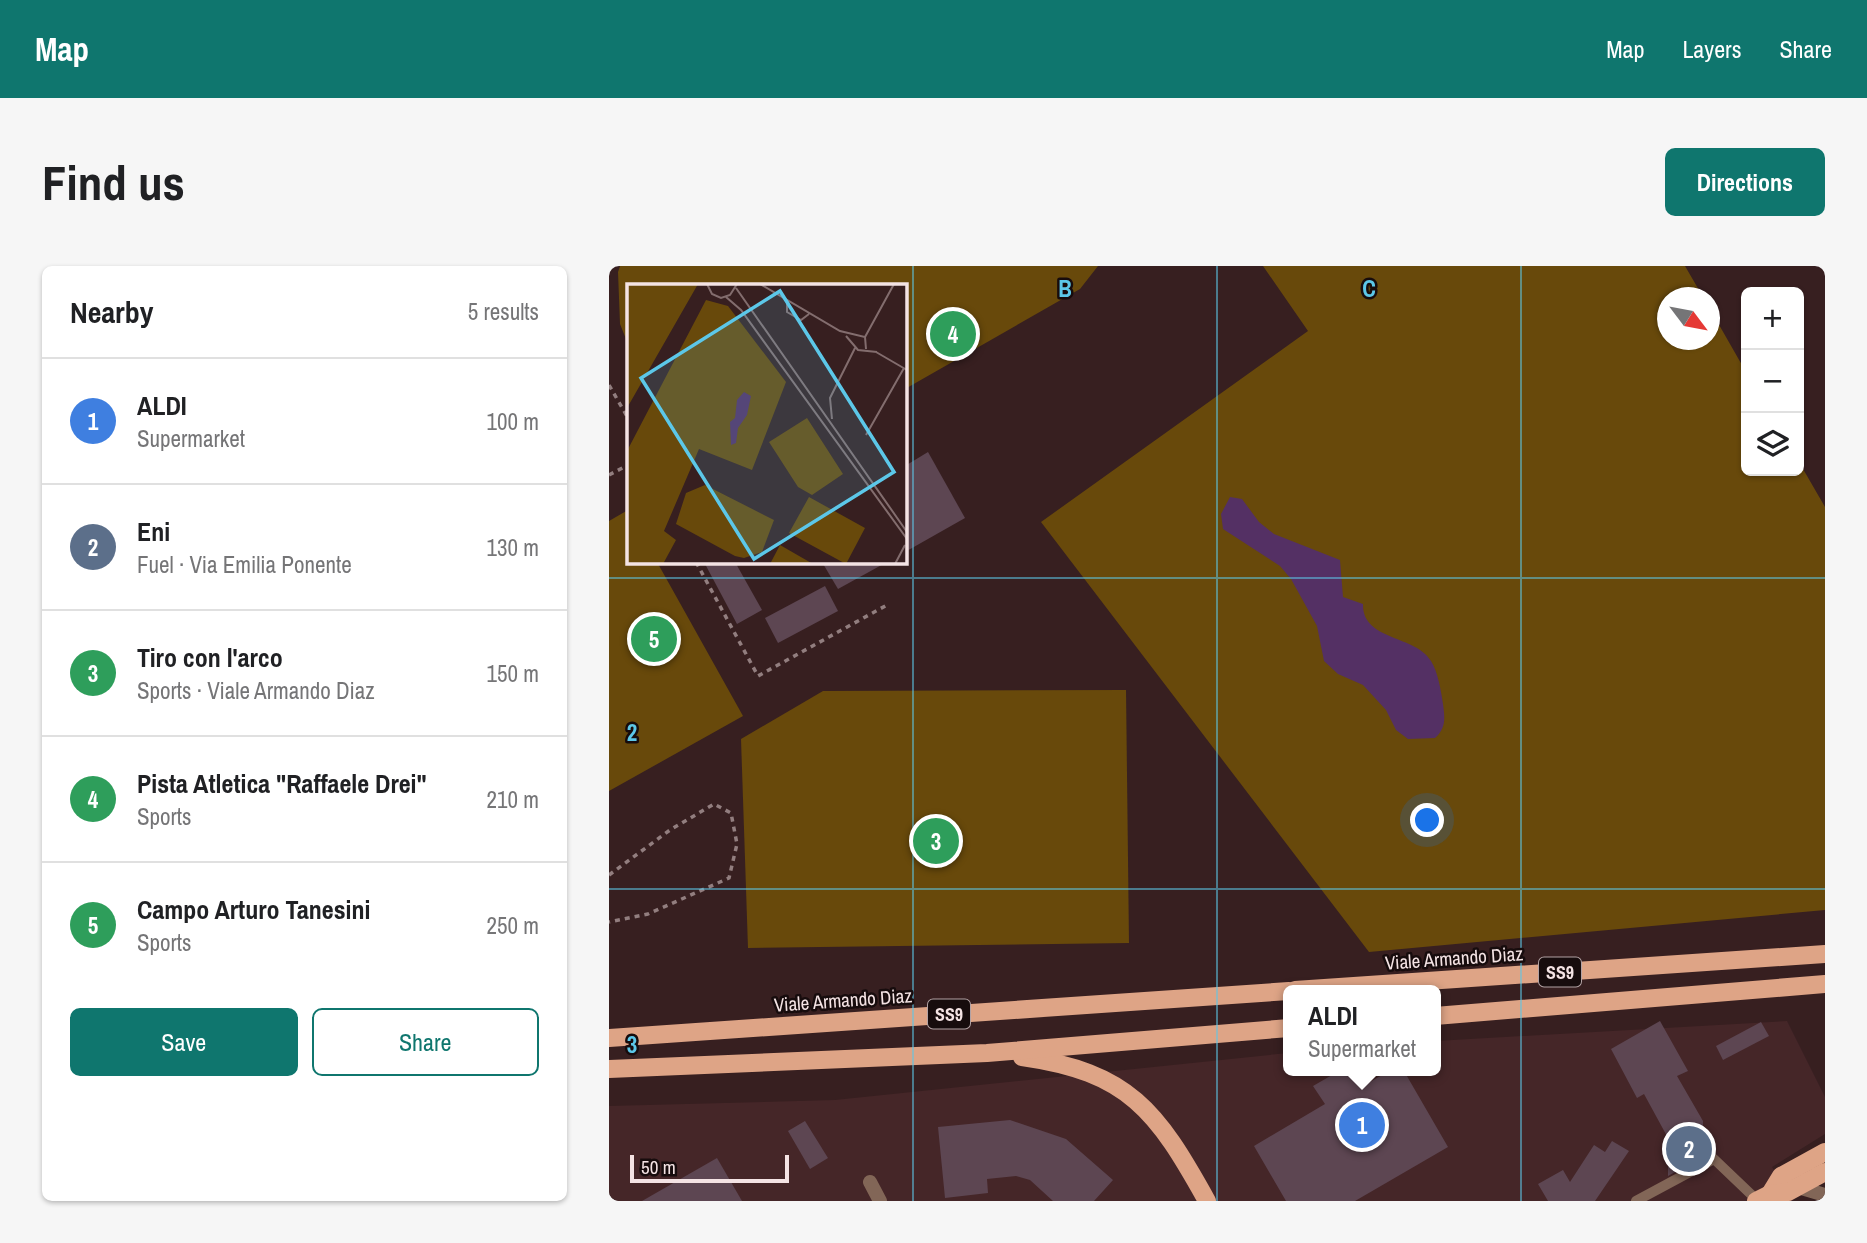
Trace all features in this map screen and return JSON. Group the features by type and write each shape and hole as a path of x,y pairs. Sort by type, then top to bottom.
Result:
{"main road":[{"name":"Viale Armando Diaz","path":"1369,985 1825,954"},
{"name":"SS9","path":"1441,1016 1825,984"},
{"name":"Viale Armando Diaz","path":"609,1038 1283,991"},
{"name":"SS9","path":"609,1069 987,1053 1283,1028"},
{"path":"987,1053 1070,1065 1124,1091 1146,1108 1165,1129 1207,1201"},
{"path":"1761,1198 1781,1176 1825,1152"},
{"path":"1761,1198 1788,1192 1825,1172"}],"street":[{"path":"870,1182 880,1201"},
{"path":"1798,1186 1825,1195"}],"lane":[{"path":"1636,1201 1714,1158 1761,1198"}],"path":[{"path":"609,385 627,416"},
{"path":"609,475 627,465"},
{"path":"697,564 758,676 887,605"},
{"path":"609,875 670,830 714,804 731,813 737,844 729,878 648,914 609,922"}],"shaded area":[{"path":"620,266 1098,266 1080,289 907,388 907,284 627,284 627,342 620,324"},
{"path":"1263,266 1685,266 1697,287 1657,287 1657,350 1720,350 1720,326 1741,363 1741,476 1804,476 1804,471 1825,507 1825,910 1369,952 1041,522 1308,331"},
{"path":"1230,497 1242,499 1259,522 1274,534 1340,560 1343,597 1363,604 1365,616 1371,625 1414,646 1431,661 1439,682 1444,714 1443,727 1435,738 1408,739 1396,730 1386,710 1363,685 1338,674 1324,661 1317,626 1291,579 1280,566 1223,529 1221,514"},
{"path":"627,511 627,564 658,564 743,716 609,791 609,521"},
{"path":"1126,690 1129,943 748,948 741,739 823,691"},
{"path":"1787,1021 1825,1097 1825,1134 1772,1167 1793,1201 609,1201 609,1106 835,1100 1283,1054 1283,1076 1441,1076 1441,1041"}],"building":[{"path":"928,452 965,518 907,551 907,465"},
{"path":"705,564 736,564 762,610 737,624"},
{"path":"823,564 883,564 838,589"},
{"path":"825,586 838,611 778,643 765,618"},
{"path":"1660,1021 1688,1071 1677,1076 1703,1121 1702,1157 1668,1176 1668,1138 1644,1094 1637,1098 1611,1049"},
{"path":"1761,1022 1769,1036 1723,1060 1716,1046"},
{"path":"1330,1076 1358,1076 1363,1086 1380,1076 1407,1076 1448,1147 1355,1201 1286,1201 1254,1146 1325,1104 1313,1086"},
{"path":"1010,1120 1066,1139 1113,1180 1094,1201 1053,1201 1030,1180 1016,1176 987,1179 988,1193 945,1198 938,1127"},
{"path":"805,1121 828,1158 810,1169 788,1131"},
{"path":"1612,1141 1629,1151 1595,1201 1548,1201 1538,1184 1563,1170 1570,1182 1594,1145 1605,1152"},
{"path":"717,1158 742,1201 642,1201"}],"place":[{"name":"Pista Atletica \"Raffaele Drei\"","path":"953,334"},
{"name":"Campo Arturo Tanesini","path":"654,639"},
{"name":"Tiro con l'arco","path":"936,841"},
{"name":"ALDI","path":"1362,1125"},
{"name":"Eni","path":"1689,1149"}]}
